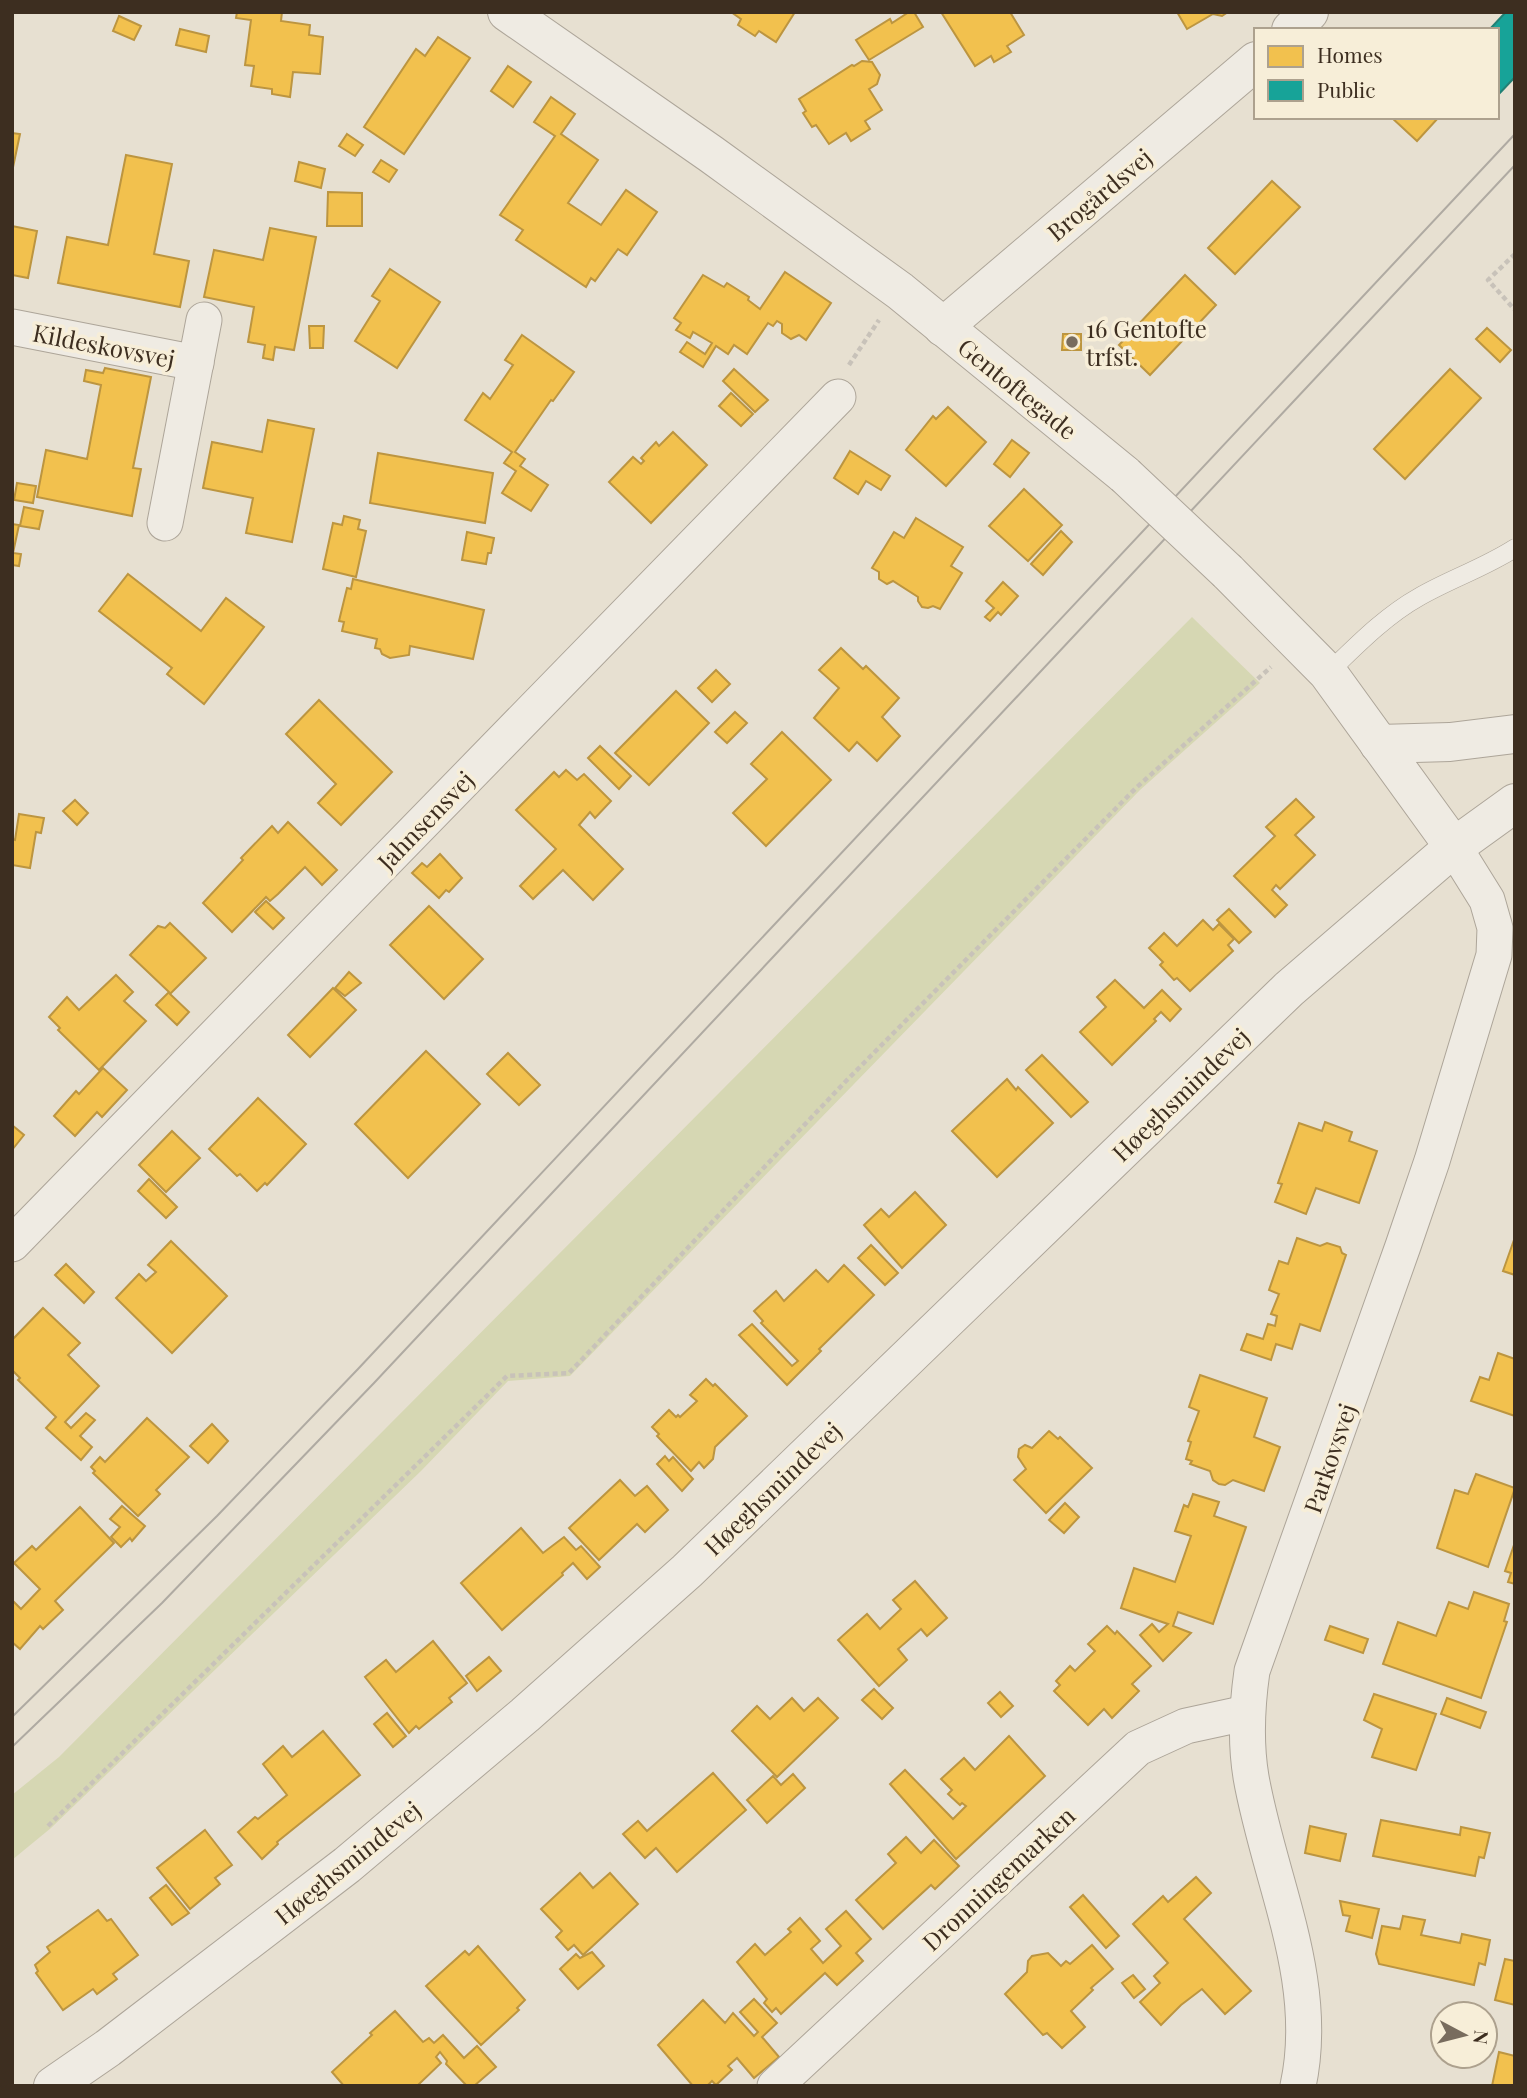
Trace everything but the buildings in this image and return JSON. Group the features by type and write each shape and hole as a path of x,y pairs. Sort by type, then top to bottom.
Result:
{"street":[{"name":"Gentoftegade","path":"507,12 900,290 1125,475 1228,572 1328,673 1454,847"},
{"path":"1293,28 1309,12"},
{"name":"Brogårdsvej","path":"943,327 1254,63"},
{"name":"Kildeskovsvej","path":"165,523 204,320"},
{"name":"Kildeskovsvej","path":"12,327 196,363"},
{"name":"Jahnsensvej","path":"12,1244 838,397"},
{"path":"1378,744 1450,742 1515,734"},
{"name":"Høeghsmindevej","path":"53,2086 108,2048 347,1866 525,1715 697,1561 1289,989 1454,847 1515,803"},
{"name":"Parkovsvej","path":"1298,2086 1305,2042 1301,1978 1251,1776 1246,1713 1252,1671 1432,1161 1493,955 1495,928 1487,900 1454,847"},
{"name":"Dronningemarken","path":"775,2086 1138,1748 1186,1726 1246,1713"}],"lane":[{"path":"1328,673 1399,610 1428,592 1494,562 1515,548"}],"path":[{"path":"1515,254 1488,280 1515,310"},
{"path":"838,397 845,369 900,290"},
{"path":"48,1826 507,1376 569,1373 846,1081 1136,787 1298,643"}],"green space":[{"path":"1192,617 1260,683 1140,790 570,1376 508,1381 421,1471 51,1828 12,1860 12,1795 59,1757"}],"tram line":[{"path":"12,1717 217,1516 358,1369 1515,134"},
{"path":"12,1747 162,1603 374,1383 1515,165"}],"place":[{"name":"16 Gentofte trfst.","path":"1072,342"}]}
